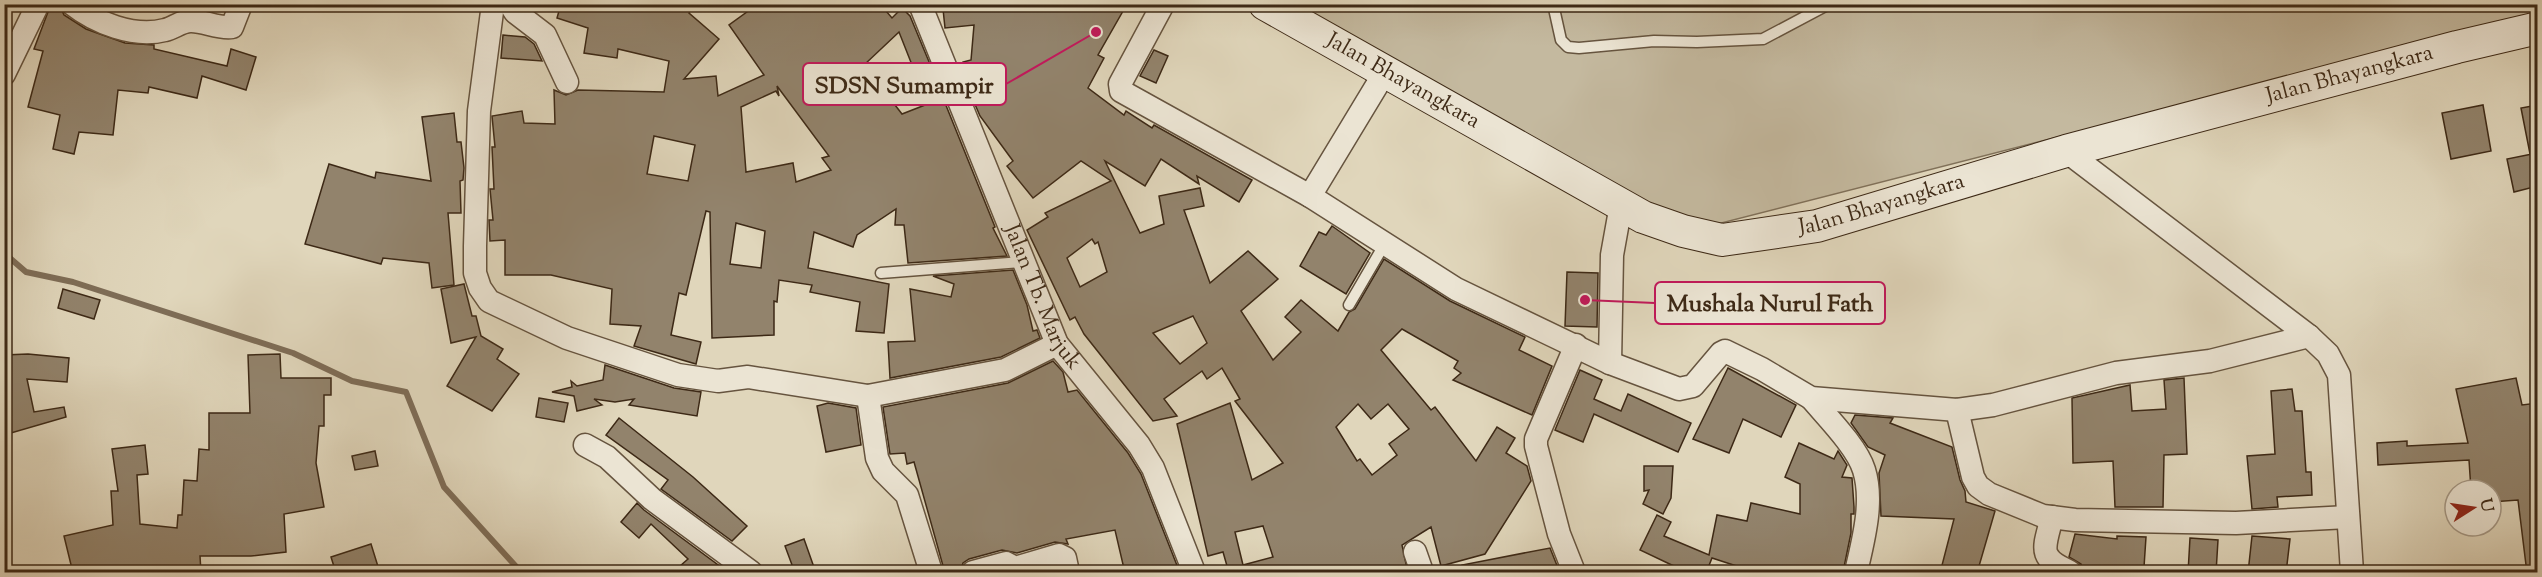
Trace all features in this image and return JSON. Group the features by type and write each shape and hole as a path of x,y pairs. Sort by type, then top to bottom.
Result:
{"street":[{"path":"4,74 38,4"},
{"path":"79,9 114,27 164,31 189,21 229,28 235,24 241,4"},
{"path":"493,4 479,111 475,246 475,273 480,288 489,301 567,338 678,375 717,381 748,377 868,396 1005,370 1057,344"},
{"path":"510,4 515,12 545,35 567,82"},
{"name":"Jalan Tb. Marjuk","path":"920,4 1022,262 1057,344 1139,445 1153,468 1194,573"},
{"path":"1163,4 1120,84 1121,91 1310,196 1456,290 1611,363 1686,390 1693,386 1720,353 1730,352 1811,398 1864,470 1867,490 1865,532 1856,573"},
{"name":"Jalan Bhayangkara","path":"1265,4 1643,217 1683,231 1722,240 1817,226 2066,151 2457,47 2538,28"},
{"path":"1310,196 1385,72"},
{"path":"2066,151 2309,336 2328,354 2339,375 2346,449 2352,573"},
{"path":"1611,363 1612,255 1621,205"},
{"path":"1811,398 1957,410 1993,405 2116,373 2210,361 2309,336"},
{"path":"1574,573 1559,534 1536,439 1576,345"},
{"path":"868,396 877,458 884,471 907,495 931,573"},
{"path":"1957,410 1972,477 1977,486 1989,494 2052,517 2075,520 2236,523 2348,517"},
{"path":"585,445 607,457 652,499 751,573"},
{"path":"2052,517 2044,551 2049,562 2070,573"},
{"path":"973,573 1006,562 1015,568 1059,555 1065,558 1068,573"}],"lane":[{"path":"1553,4 1561,40 1568,47 1579,48 1654,40 1697,42 1763,39 1829,4"},
{"path":"1349,305 1384,244"},
{"path":"881,273 1022,262"}],"shaded area":[{"path":"2537,4 2538,14 1690,231 1281,5"}],"building":[{"path":"51,4 59,4 64,15 86,29 125,43 154,45 154,49 227,66 231,49 256,57 246,90 202,76 197,98 149,87 148,93 118,90 113,135 79,132 74,154 53,149 60,115 28,107 43,51 34,49"},
{"path":"561,4 694,4 689,13 719,39 684,79 716,76 718,96 764,75 729,25 758,4 880,4 892,18 902,8 910,16 932,69 916,75 899,32 864,65 902,114 943,98 995,227 993,228 1007,256 908,263 904,225 895,225 896,209 857,235 853,247 814,232 808,268 889,284 884,333 856,331 860,302 810,292 812,285 779,280 777,302 774,301 774,335 712,338 710,212 706,211 686,295 679,293 671,335 701,342 696,364 634,346 641,326 610,324 612,289 551,275 505,275 505,240 490,241 489,220 493,220 490,189 494,189 492,147 495,147 492,116 522,111 524,123 555,124 554,90 566,95 578,90 664,92 669,61 618,49 617,58 584,53 588,28 557,18","holes":["777,86 829,156 822,158 831,170 796,182 793,163 746,172 741,107 776,91 779,96","654,136 695,145 688,181 647,174","736,223 765,231 761,268 730,264"]},
{"path":"979,4 1127,4 1098,55 1104,58 1088,88 1124,115 1126,111 1152,128 1154,125 1252,180 1239,202 1197,176 1199,184 1161,159 1145,186 1105,161 1140,233 1164,224 1159,196 1200,188 1204,206 1184,210 1210,283 1248,251 1278,279 1241,311 1273,360 1301,332 1285,317 1301,300 1338,331 1349,312 1355,309 1384,259 1450,301 1525,337 1519,350 1552,366 1532,415 1453,380 1461,373 1454,368 1458,361 1402,329 1381,350 1431,410 1435,407 1476,461 1497,427 1515,438 1506,453 1527,466 1531,481 1485,554 1441,566 1431,527 1402,545 1408,573 1229,573 1223,552 1208,556 1177,424 1230,403 1252,480 1283,463 1235,401 1240,399 1222,368 1207,379 1202,371 1164,399 1177,416 1153,421 1084,334 1075,317 1070,320 1027,230 1048,217 1045,213 1111,181 1081,161 1033,198 1007,166 1013,161 980,116 968,88 963,62 971,60 974,25 945,28 943,9","holes":["1092,239 1095,244 1098,242 1107,272 1080,287 1067,258","1193,316 1207,343 1180,364 1153,333","1358,404 1371,419 1388,404 1409,429 1389,444 1397,455 1372,475 1360,459 1357,461 1336,427","1263,526 1273,557 1243,565 1235,532"]},
{"path":"503,35 525,37 534,44 542,61 501,58"},
{"path":"1154,50 1168,56 1156,83 1140,76"},
{"path":"2483,105 2491,151 2451,159 2442,113"},
{"path":"2538,105 2538,186 2514,192 2507,159 2537,153 2530,154 2521,108"},
{"path":"454,113 457,142 461,142 464,168 463,180 460,181 461,213 448,213 454,285 432,288 429,263 383,258 381,264 305,244 329,164 375,178 376,172 431,181 422,117"},
{"path":"1332,226 1370,253 1346,294 1300,266 1319,232 1326,235"},
{"path":"1013,270 1027,305 1033,331 1037,330 1040,338 1001,357 890,378 888,342 915,341 910,289 951,297 954,284 933,276"},
{"path":"1567,272 1598,273 1597,327 1565,326"},
{"path":"464,284 472,316 476,316 481,336 503,349 497,359 519,374 492,411 447,386 476,337 451,343 441,289"},
{"path":"63,289 100,300 94,319 58,308"},
{"path":"28,354 69,358 67,382 27,379 34,412 64,407 66,417 4,435 4,355"},
{"path":"280,354 281,378 331,378 331,395 324,395 324,426 319,426 316,463 324,507 284,514 286,552 251,556 200,556 201,573 166,573 166,566 120,573 73,573 64,536 113,525 111,491 118,491 112,449 145,445 148,474 137,475 140,524 177,528 178,515 182,515 184,480 197,481 199,449 209,450 209,413 250,413 248,355"},
{"path":"1053,361 1063,372 1068,392 1077,390 1128,453 1141,474 1180,573 1125,573 1115,530 1066,539 1068,544 1055,542 1017,553 1002,550 969,559 963,563 960,573 945,573 914,462 907,464 905,453 890,454 883,407 1008,383"},
{"path":"605,365 674,388 701,392 697,416 629,405 634,399 615,402 594,399 602,405 577,411 574,396 552,392 572,387 571,381 577,386 603,380"},
{"path":"1728,368 1796,405 1781,437 1743,419 1729,453 1693,439"},
{"path":"1580,370 1602,380 1594,399 1621,411 1628,394 1691,423 1678,452 1594,414 1583,442 1555,430"},
{"path":"2184,378 2187,454 2164,455 2163,507 2115,507 2113,461 2073,463 2072,398 2130,385 2132,411 2166,409 2164,380"},
{"path":"2516,378 2522,405 2538,403 2538,573 2527,573 2518,500 2503,501 2503,478 2470,478 2469,460 2378,465 2377,443 2407,441 2407,446 2468,443 2456,389"},
{"path":"2292,389 2295,411 2302,411 2306,472 2311,472 2312,495 2277,497 2278,507 2252,509 2247,456 2275,454 2271,391"},
{"path":"539,398 568,403 564,422 536,417"},
{"path":"828,403 856,408 861,445 826,452 817,406"},
{"path":"1855,415 1893,418 1890,423 1952,447 1966,502 1995,511 1977,573 1940,573 1954,519 1881,516 1879,473 1885,455 1868,447 1851,423"},
{"path":"619,418 693,477 747,526 732,541 661,489 668,480 606,435"},
{"path":"1799,443 1834,459 1838,451 1847,465 1842,477 1852,478 1854,514 1851,514 1851,533 1843,572 1758,573 1712,558 1706,573 1676,573 1678,568 1640,550 1657,515 1671,522 1664,536 1709,555 1717,515 1747,521 1751,503 1800,514 1800,484 1785,477"},
{"path":"375,451 378,466 355,470 352,456"},
{"path":"1644,466 1673,466 1671,498 1663,514 1643,504 1649,490 1644,491"},
{"path":"637,503 729,573 672,573 688,559 651,524 639,538 621,522"},
{"path":"2075,534 2117,539 2117,536 2146,537 2144,567 2113,566 2112,573 2083,573 2081,564 2069,557"},
{"path":"2252,536 2290,539 2286,573 2248,573"},
{"path":"2190,538 2218,540 2216,573 2188,573"},
{"path":"804,539 816,573 795,573 785,546"},
{"path":"371,544 380,573 336,573 331,557"},
{"path":"1550,548 1560,573 1463,573 1462,565"}],"waterway":[{"path":"4,253 26,272 73,282 293,353 352,381 406,392 444,487 521,572"}],"place":[{"name":"SDSN Sumampir","path":"1096,32"},
{"name":"Mushala Nurul Fath","path":"1585,300"}]}
